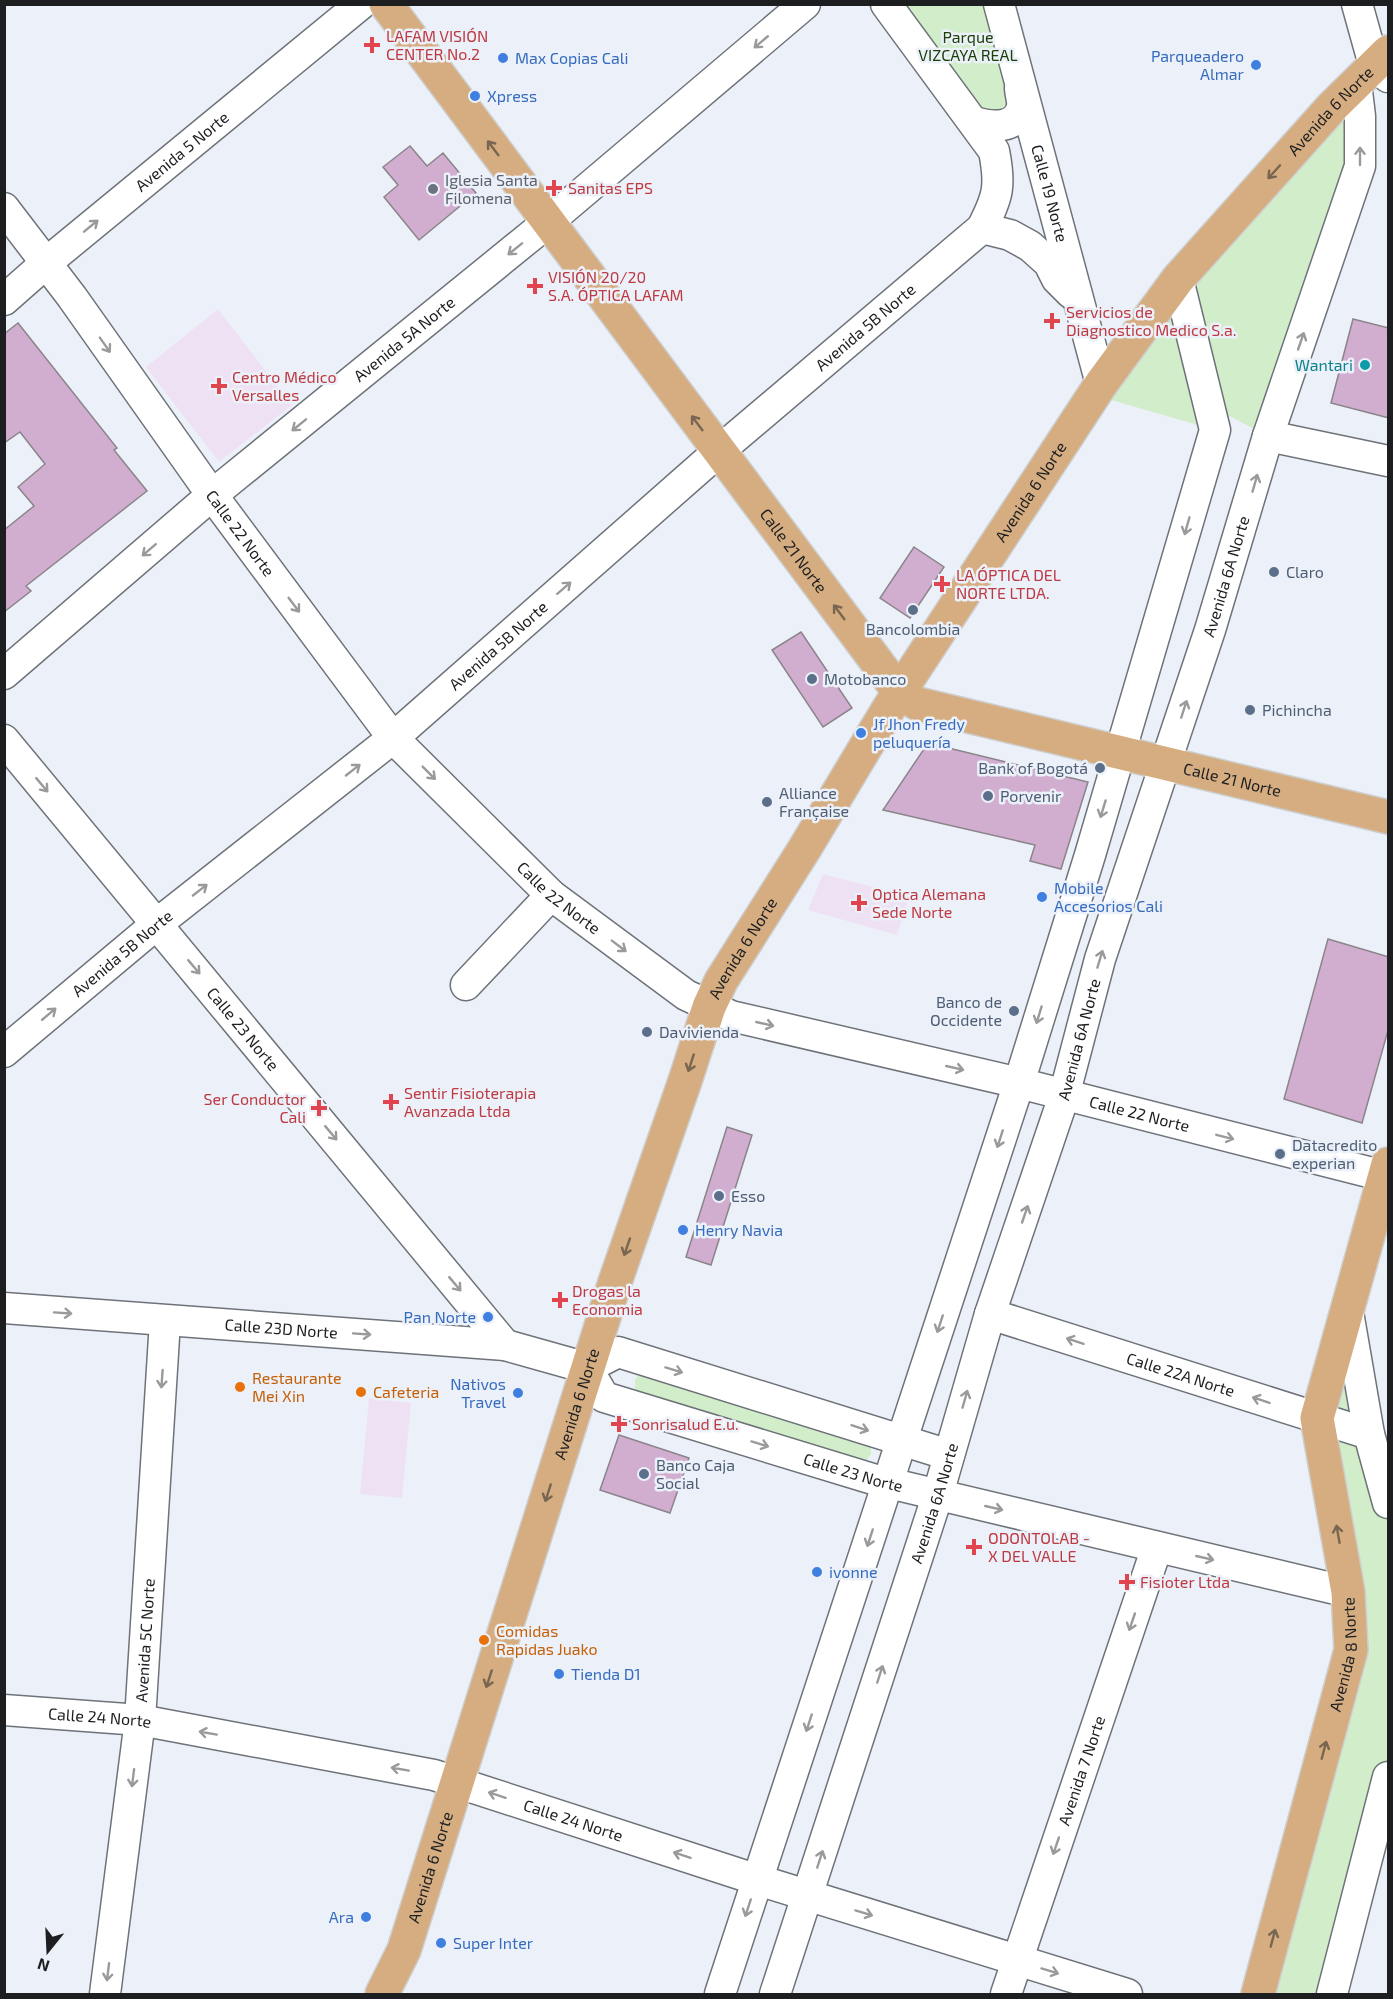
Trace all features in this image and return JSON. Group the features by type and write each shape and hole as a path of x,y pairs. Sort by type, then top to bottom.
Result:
{"main road":[{"name":"Calle 21 Norte","path":"386,4 900,693 918,704 1389,818"},
{"name":"Avenida 6 Norte","path":"382,1995 404,1950 587,1368 709,1008 721,981 900,693 1101,384 1178,279 1377,69"},
{"name":"Avenida 8 Norte","path":"1258,1995 1352,1650 1348,1592 1317,1418 1387,1172"}],"street":[{"name":"Avenida 5 Norte","path":"4,300 361,4"},
{"name":"Avenida 5A Norte","path":"4,674 212,495 548,222 805,4"},
{"path":"886,4 974,122 990,127 1005,125 1016,119 1022,106 1019,85"},
{"name":"Calle 19 Norte","path":"999,4 1101,384"},
{"name":"Avenida 6A Norte","path":"775,1995 938,1494 990,1314 1064,1096 1100,959 1210,630 1268,436 1360,166 1360,116 1377,69 1357,4"},
{"name":"Avenida 5B Norte","path":"4,1052 158,923 393,738 719,451 982,228 995,202 999,176 994,151 974,122"},
{"name":"Calle 22 Norte","path":"4,208 212,495 393,738 551,895 686,995 709,1008 731,1016 1387,1172"},
{"path":"982,228 1011,235 1030,246 1049,263 1057,279 1078,300"},
{"path":"720,1995 1018,1083 1120,753 1215,430 1178,279"},
{"path":"1268,436 1389,461"},
{"name":"Calle 23 Norte","path":"4,740 158,923 505,1345"},
{"path":"466,985 551,895"},
{"name":"Calle 23D Norte","path":"4,1308 505,1345 587,1368"},
{"name":"Avenida 8 Norte","path":"1348,1312 1369,1434 1389,1503"},
{"name":"Calle 22A Norte","path":"990,1314 1369,1434"},
{"name":"Avenida 5C Norte","path":"105,1995 140,1720 165,1321"},
{"path":"587,1368 618,1352 949,1455"},
{"name":"Calle 23 Norte","path":"587,1368 604,1397 888,1482 1348,1592"},
{"name":"Avenida 7 Norte","path":"1006,1995 1157,1547"},
{"name":"Calle 24 Norte","path":"4,1710 140,1720 434,1775 758,1880 1127,1995"},
{"path":"1332,1995 1389,1777"}],"shaded area":[{"name":"Centro Médico Versalles","path":"218,309 292,405 219,462 146,367"},
{"name":"Optica Alemana Sede Norte","path":"823,874 909,896 897,935 808,910"},
{"path":"369,1398 411,1403 402,1498 360,1494"}],"green space":[{"name":"Parque VIZCAYA REAL","path":"886,5 999,5 1022,106 990,127"},
{"path":"1332,107 1360,116 1268,436 1210,406 1215,430 1094,395"},
{"path":"1348,1312 1388,1503 1388,1777 1332,1994 1258,1994 1351,1650 1317,1418"},
{"path":"640,1373 871,1441 871,1454 864,1464 635,1393 635,1380"}],"building":[{"name":"Iglesia Santa Filomena","path":"410,146 427,166 443,153 476,193 419,240 384,197 398,185 383,167"},
{"name":"Wantari","path":"1353,319 1389,328 1389,418 1331,403"},
{"path":"18,323 117,448 114,450 147,491 26,586 31,591 4,612 4,530 34,506 18,487 45,464 20,432 4,443 4,334"},
{"path":"914,547 944,567 910,618 880,598"},
{"name":"Motobanco","path":"801,632 852,708 823,727 772,650"},
{"name":"Porvenir","path":"928,743 1088,782 1061,869 1030,861 1035,845 883,810"},
{"path":"1328,939 1389,957 1389,1027 1362,1123 1284,1099"},
{"name":"Esso","path":"727,1127 752,1135 711,1265 686,1257"},
{"name":"Banco Caja Social","path":"619,1435 689,1458 670,1513 600,1490"}],"place":[{"name":"LAFAM VISIÓN CENTER No.2","path":"372,45"},
{"name":"Max Copias Cali","path":"503,58"},
{"name":"Parqueadero Almar","path":"1256,65"},
{"name":"Xpress","path":"475,96"},
{"name":"Sanitas EPS","path":"554,188"},
{"name":"Iglesia Santa Filomena","path":"433,189"},
{"name":"VISIÓN 20/20 S.A. ÓPTICA LAFAM","path":"535,286"},
{"name":"Servicios de Diagnostico Medico S.a.","path":"1052,321"},
{"name":"Wantari","path":"1365,365"},
{"name":"Centro Médico Versalles","path":"219,386"},
{"name":"Claro","path":"1274,572"},
{"name":"LA ÓPTICA DEL NORTE LTDA.","path":"942,584"},
{"name":"Bancolombia","path":"913,610"},
{"name":"Motobanco","path":"812,679"},
{"name":"Pichincha","path":"1250,710"},
{"name":"Jf Jhon Fredy peluquería","path":"861,733"},
{"name":"Bank of Bogotá","path":"1100,768"},
{"name":"Porvenir","path":"988,796"},
{"name":"Alliance Française","path":"767,802"},
{"name":"Mobile Accesorios Cali","path":"1042,897"},
{"name":"Optica Alemana Sede Norte","path":"859,903"},
{"name":"Banco de Occidente","path":"1014,1011"},
{"name":"Davivienda","path":"647,1032"},
{"name":"Sentir Fisioterapia Avanzada Ltda","path":"391,1102"},
{"name":"Ser Conductor Cali","path":"319,1108"},
{"name":"Datacredito experian","path":"1280,1154"},
{"name":"Esso","path":"719,1196"},
{"name":"Henry Navia","path":"683,1230"},
{"name":"Drogas la Economia","path":"560,1300"},
{"name":"Pan Norte","path":"488,1317"},
{"name":"Restaurante Mei Xin","path":"240,1387"},
{"name":"Cafeteria","path":"361,1392"},
{"name":"Nativos Travel","path":"518,1393"},
{"name":"Sonrisalud E.u.","path":"619,1424"},
{"name":"Banco Caja Social","path":"644,1474"},
{"name":"ODONTOLAB - X DEL VALLE","path":"974,1547"},
{"name":"ivonne","path":"817,1572"},
{"name":"Fisioter Ltda","path":"1127,1582"},
{"name":"Comidas Rapidas Juako","path":"484,1640"},
{"name":"Tienda D1","path":"559,1674"},
{"name":"Ara","path":"366,1917"},
{"name":"Super Inter","path":"441,1943"}]}
